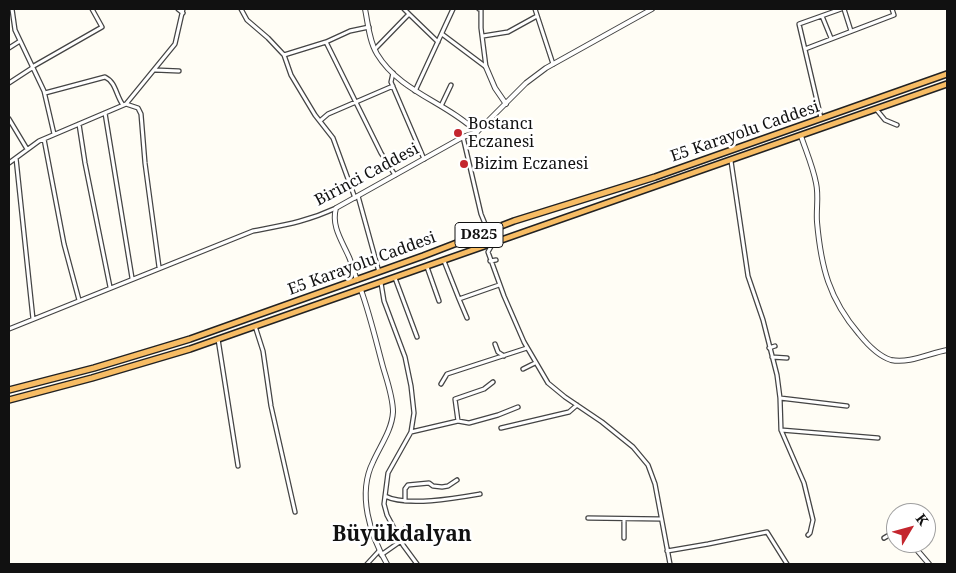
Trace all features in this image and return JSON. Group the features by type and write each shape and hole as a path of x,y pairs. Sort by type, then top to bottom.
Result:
{"highway":[{"name":"E5 Karayolu Caddesi","path":"9,390 94,368 190,339 379,272 514,221 655,177 947,74"},
{"name":"E5 Karayolu Caddesi","path":"9,400 92,378 218,339 947,84"},
{"path":"491,230 495,243"},
{"path":"479,234 483,247"}],"street":[{"path":"12,9 11,15 15,30 44,93 54,134"},
{"path":"9,83 102,27 92,9"},
{"path":"9,162 54,134 125,104 175,44 183,11 178,9"},
{"path":"241,9 247,20 284,55 291,75 315,114 333,138 357,197 379,272"},
{"path":"365,9 375,49 402,83 468,123 477,132"},
{"path":"404,9 438,42"},
{"path":"415,91 453,9"},
{"path":"481,9 486,67 495,88 506,104"},
{"path":"535,9 553,64"},
{"name":"Birinci Caddesi","path":"9,329 159,267 253,231 314,218 336,208 463,137 477,132 526,83 553,64 652,9"},
{"path":"821,119 799,24 842,9 851,31"},
{"path":"805,49 894,15 892,9"},
{"path":"375,49 409,14"},
{"path":"483,36 508,32 537,16"},
{"path":"822,16 831,38"},
{"path":"284,55 326,42 350,31 368,27"},
{"path":"442,34 486,67"},
{"path":"9,48 20,41"},
{"path":"326,42 381,153 395,175"},
{"path":"155,70 179,71"},
{"path":"393,73 391,78 393,86 424,159"},
{"path":"44,93 105,77 112,82 116,95 125,104 138,108 141,114 159,267"},
{"path":"441,106 451,85"},
{"path":"321,120 328,114 355,101 393,86"},
{"path":"876,110 885,120 897,125"},
{"path":"105,113 132,278"},
{"path":"9,119 28,149"},
{"path":"80,124 85,163 110,287"},
{"path":"801,136 816,183 817,221 825,273 830,290 840,308 868,345 890,360 901,361 947,350"},
{"path":"463,137 481,214 491,230"},
{"path":"44,139 64,244 79,300"},
{"path":"16,158 33,319"},
{"path":"731,161 745,262 763,320 780,398 781,430 804,483 813,520 813,527 808,535"},
{"path":"336,208 334,216 336,228 357,280"},
{"path":"495,243 488,252 499,285 527,348 548,383 633,447 648,465 655,484 660,519 670,564"},
{"path":"444,260 467,318"},
{"path":"490,261 496,260"},
{"path":"427,266 440,301"},
{"path":"394,277 417,337"},
{"path":"381,283 384,301 406,357 414,413 411,432 388,473 384,504 387,515 401,541 417,564"},
{"path":"460,299 499,285"},
{"path":"361,290 370,315 390,392 393,412 388,433 372,464 366,488 367,515 380,553 387,564"},
{"path":"255,326 263,351 271,406 296,512"},
{"path":"218,339 238,466"},
{"path":"495,344 498,352 504,356"},
{"path":"769,348 775,346"},
{"path":"441,384 447,374 527,348"},
{"path":"772,357 787,358"},
{"path":"523,369 535,362"},
{"path":"458,421 455,399 484,389 494,382"},
{"path":"780,398 847,406"},
{"path":"500,428 569,412 577,406"},
{"path":"411,432 458,421 469,423 518,407"},
{"path":"781,430 878,438"},
{"path":"404,502 405,489 408,485 429,484 440,487 448,486 457,480"},
{"path":"385,496 404,502 480,494"},
{"path":"588,518 660,519"},
{"path":"624,519 624,538"},
{"path":"398,535 408,526"},
{"path":"668,551 767,532 787,564"},
{"path":"367,564 380,553 401,541"},
{"path":"919,553 929,564"}],"place":[{"name":"Bostancı Eczanesi","path":"458,133"},
{"name":"Bizim Eczanesi","path":"464,164"}],"district":[{"name":"Büyükdalyan","path":"402,535"}]}
